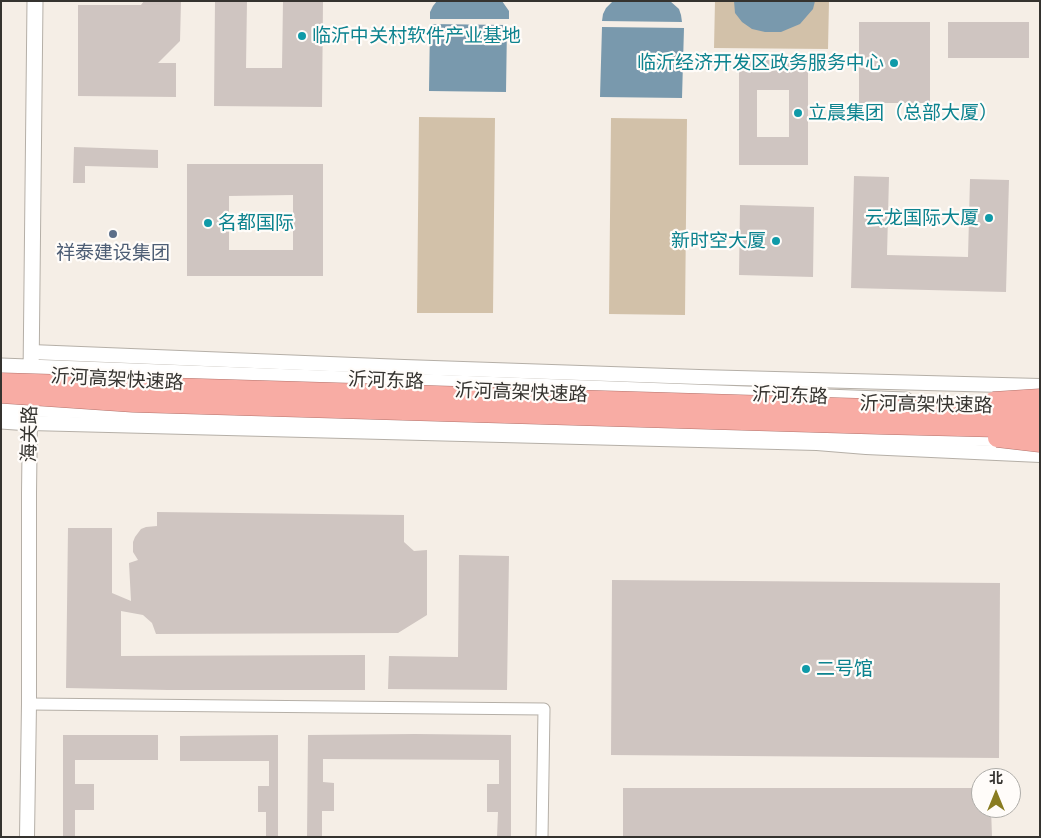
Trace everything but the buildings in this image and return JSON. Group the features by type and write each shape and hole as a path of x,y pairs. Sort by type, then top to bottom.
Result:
{"highway":[{"name":"沂河高架快速路","path":"1,382 879,417 1040,429"},
{"name":"沂河高架快速路","path":"1,394 133,403 879,417 1040,413"},
{"path":"879,417 1040,398"},
{"path":"879,417 1040,441"}],"main road":[{"name":"海关路","path":"30,416 35,1"},
{"name":"沂河东路","path":"1,366 31,359 1040,406"},
{"name":"沂河东路","path":"1,408 30,416 760,432 1040,441"},
{"path":"1,421 30,416"},
{"path":"760,432 789,442"}],"street":[{"path":"31,359 404,367 679,377 1040,386"},
{"path":"30,416 817,443 1040,455"},
{"name":"海关路","path":"27,837 30,416"},
{"path":"29,704 544,709 542,837"}],"shaded area":[{"path":"715,1 829,1 828,49 714,48"},
{"path":"419,117 495,118 493,313 417,313"},
{"path":"611,118 687,119 685,315 609,314"}],"water":[{"path":"437,1 502,1 509,11 509,19 430,19 430,12"},
{"path":"613,1 670,1 679,9 682,22 602,21 606,8"},
{"path":"734,1 815,1 813,9 800,24 781,32 765,32 752,29 742,22 735,13"},
{"path":"430,24 507,25 506,92 429,91"},
{"path":"602,27 684,28 682,98 600,97"}],"place":[{"name":"临沂中关村软件产业基地","path":"302,36"},
{"name":"临沂经济开发区政务服务中心","path":"894,63"},
{"name":"立晨集团（总部大厦）","path":"798,113"},
{"name":"云龙国际大厦","path":"989,218"},
{"name":"名都国际","path":"208,223"},
{"name":"祥泰建设集团","path":"113,234"},
{"name":"新时空大厦","path":"776,241"},
{"name":"二号馆","path":"806,669"}]}
